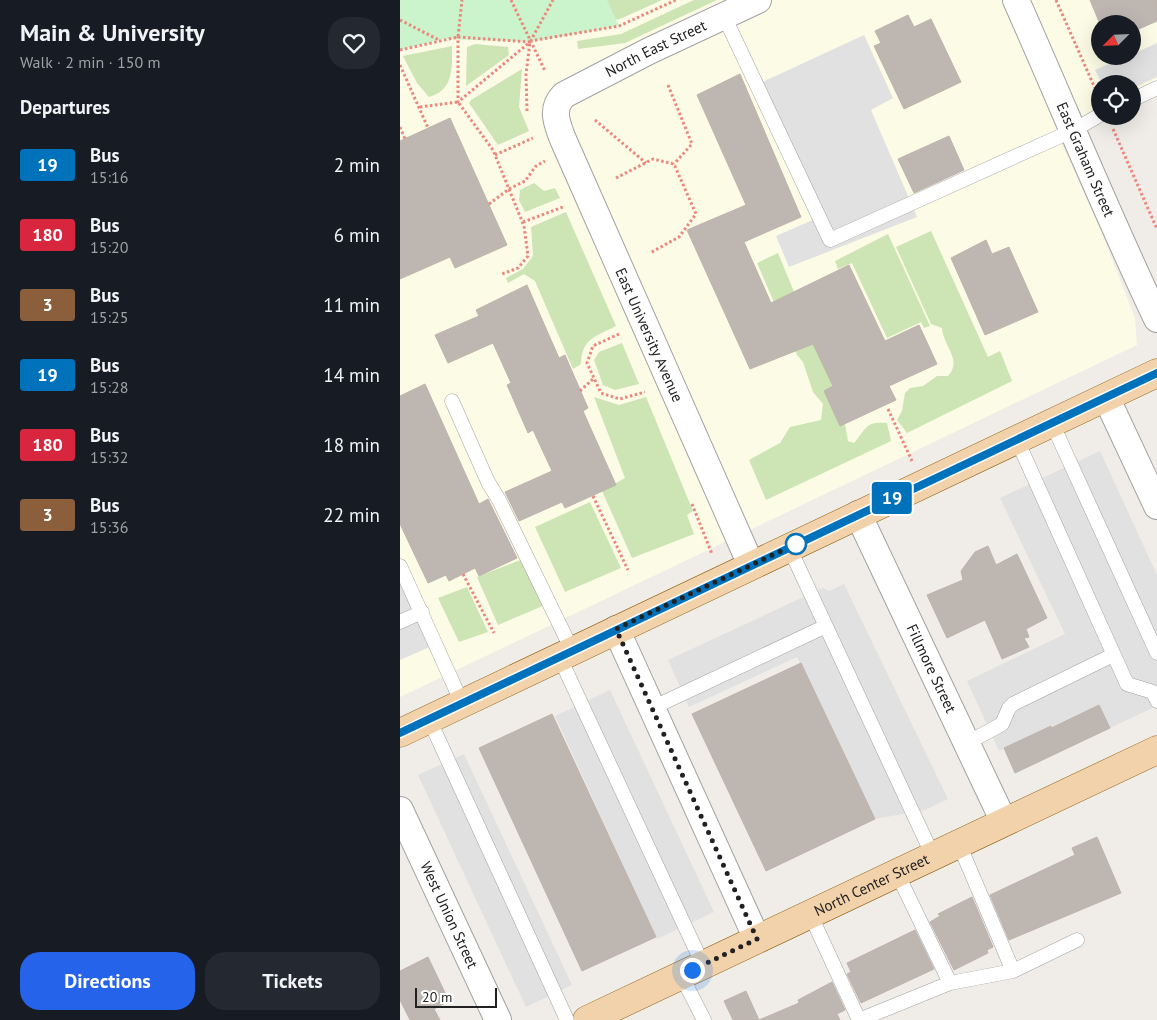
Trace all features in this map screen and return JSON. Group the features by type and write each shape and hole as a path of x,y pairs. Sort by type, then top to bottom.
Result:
{"main road":[{"path":"400,733 1157,373"},
{"name":"North Center Street","path":"587,1020 1157,750"}],"street":[{"name":"North East Street","path":"557,102 564,95 606,73 758,0"},
{"name":"East Graham Street","path":"1016,0 1074,130 1114,228 1157,319"},
{"name":"East University Avenue","path":"557,102 556,123 751,565"},
{"path":"1106,398 1157,506"},
{"name":"Fillmore Street","path":"858,514 1004,822"},
{"path":"616,629 757,939"},
{"name":"West Union Street","path":"400,810 498,1020"}],"lane":[{"path":"724,16 830,240 1074,130 1091,120"},
{"path":"1141,96 1157,88"},
{"path":"452,401 566,653 692,970 704,1020"},
{"path":"1052,423 1157,653"},
{"path":"1017,440 1127,684 1156,692"},
{"path":"789,547 933,856"},
{"path":"400,566 462,703"},
{"path":"400,622 422,612"},
{"path":"652,708 826,626"},
{"path":"967,743 1002,724 1009,708 1013,704 1113,655"},
{"path":"429,719 567,1020"},
{"path":"959,844 1013,971"},
{"path":"897,873 950,983"},
{"path":"810,914 859,1020 950,983 1013,971 1077,940"}],"path":[{"path":"462,0 458,37 458,102 495,155 522,222 528,256 518,268 502,274"},
{"path":"511,0 545,71"},
{"path":"420,107 458,102 530,42 553,0"},
{"path":"400,50 458,37 530,42 619,26 676,0"},
{"path":"1056,0 1091,80"},
{"path":"400,20 439,40"},
{"path":"400,65 428,128"},
{"path":"668,86 692,144 674,164"},
{"path":"595,120 646,163"},
{"path":"1111,125 1157,229"},
{"path":"400,128 404,139"},
{"path":"495,155 538,136"},
{"path":"616,178 652,159 674,164"},
{"path":"489,204 508,189 525,181 536,166 548,160"},
{"path":"650,253 680,237 696,214 674,164"},
{"path":"522,222 568,205"},
{"path":"623,332 593,346 587,363 601,393 620,400 648,391"},
{"path":"580,391 594,378"},
{"path":"888,409 922,484"},
{"path":"593,496 628,570"},
{"path":"463,574 494,633"}],"shaded area":[{"path":"400,0 1157,0 1157,95 1141,102 1141,75 1091,75 1091,123 1059,137 1103,236 1135,318 1137,345 400,697"},
{"path":"864,35 893,98 871,110 917,217 789,267 776,236 815,219 756,85"},
{"path":"1157,43 1157,77 1141,84 1141,75 1098,75 1095,70 1106,65 1141,65 1141,50"},
{"path":"1100,451 1157,575 1157,706 1110,728 1098,705 999,751 967,681 1065,634 1000,498"},
{"path":"400,574 432,646 400,660"},
{"path":"844,584 948,799 925,810 875,819 797,657 689,707 668,660 823,588 829,591"},
{"path":"610,690 714,912 657,939 555,716"},
{"path":"464,754 572,985 526,1007 418,775"}],"green space":[{"path":"400,0 607,0 619,26 530,42 443,39 400,50"},
{"path":"562,0 662,0 620,19 541,34"},
{"path":"694,0 717,0 625,43 578,49 577,41 621,34"},
{"path":"475,44 508,47 509,55 466,86 467,47"},
{"path":"452,46 451,70 447,84 437,94 429,97 417,83 403,56"},
{"path":"522,69 519,107 529,131 498,145 469,103"},
{"path":"534,183 544,191 555,188 560,198 525,212 519,200 520,190"},
{"path":"566,212 616,326 587,343 582,355 581,364 573,369 535,281 524,274 508,283 506,278 523,269 533,256 531,227"},
{"path":"931,231 988,357 1000,351 1012,381 907,433 897,420 902,411 905,393 910,388 923,386 937,376 948,376 954,364 942,328 931,324 896,247"},
{"path":"888,234 930,326 924,328 921,322 887,338 852,263 838,269 835,261"},
{"path":"778,253 833,386 824,391 840,426 845,424 848,441 854,443 870,424 887,423 891,441 766,500 749,460 780,443 790,427 821,420 823,404 813,392 803,362 797,355 757,263"},
{"path":"622,343 639,384 615,390 603,385 594,360 599,352"},
{"path":"594,397 619,405 646,397 693,511 687,515 694,534 632,558 602,491 625,478"},
{"path":"590,502 621,568 565,592 535,527"},
{"path":"523,559 545,605 498,625 477,577"},
{"path":"467,587 488,632 459,642 438,598"}],"building":[{"path":"1090,0 1157,0 1157,21 1141,28 1141,15 1096,15"},
{"path":"908,15 914,27 931,19 961,82 904,109 874,46 881,43 875,31"},
{"path":"740,74 801,217 744,242 771,303 849,265 885,341 919,325 937,364 889,386 896,400 840,426 824,391 833,386 813,344 750,369 687,230 746,205 697,95"},
{"path":"450,118 507,245 455,268 450,257 400,279 400,141"},
{"path":"949,136 964,170 914,193 898,159"},
{"path":"986,240 992,254 1009,247 1038,312 985,335 951,258"},
{"path":"527,285 559,358 565,355 588,408 583,411 616,485 565,508 562,502 519,521 505,492 552,471 533,430 528,433 507,385 511,383 493,343 448,363 435,335 479,316 476,310"},
{"path":"425,384 479,504 488,499 517,558 479,576 475,568 449,581 446,575 428,583 400,524 400,396"},
{"path":"988,546 996,565 1017,554 1047,618 1026,629 1029,637 1024,638 1029,647 1002,659 985,620 947,638 927,595 963,580 961,571 975,552"},
{"path":"801,663 875,819 766,871 692,714"},
{"path":"1099,705 1110,728 1015,773 1004,748"},
{"path":"552,714 656,937 582,971 479,748"},
{"path":"1097,837 1121,893 1009,940 990,895 1075,855 1072,848"},
{"path":"972,897 993,947 987,950 988,953 954,970 930,922 940,916 938,914"},
{"path":"915,930 934,969 861,1003 847,974 851,972 847,963"},
{"path":"428,957 449,1001 434,1009 440,1020 410,1020 400,1000 400,971"},
{"path":"832,982 845,1010 837,1014 840,1020 759,1020 799,1003 798,1000"},
{"path":"746,991 759,1020 733,1020 724,1001"}],"bus line":[{"name":"19","path":"400,733 1157,373"}],"route":[{"path":"692,970 757,939 616,629 796,544"}]}
